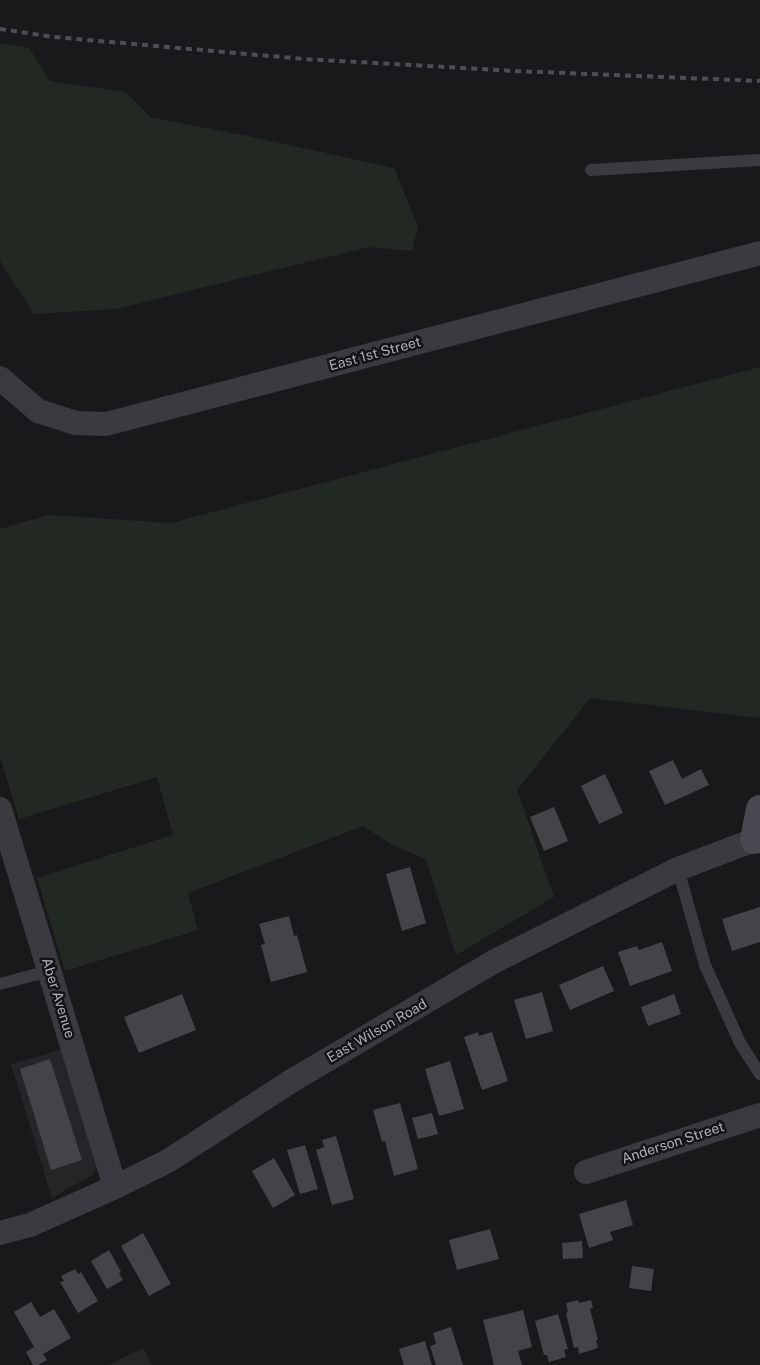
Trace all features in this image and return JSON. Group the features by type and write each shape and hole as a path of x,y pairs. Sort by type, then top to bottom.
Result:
{"street":[{"name":"East 1st Street","path":"0,378 38,411 76,423 106,424 760,253"},
{"path":"757,840 760,808"},
{"name":"Aber Avenue","path":"2,824 115,1187"},
{"name":"East Wilson Road","path":"0,1233 30,1225 168,1161 293,1080 495,961 678,869 757,840"},
{"name":"Anderson Street","path":"586,1172 760,1115"}],"lane":[{"path":"591,170 760,160"},
{"path":"678,869 705,965 740,1043 760,1074"},
{"path":"0,984 49,971"}],"shaded area":[{"path":"0,43 29,48 50,81 125,92 150,117 394,168 418,226 412,251 369,247 115,309 34,314 0,261"},
{"path":"760,367 760,718 590,698 517,790 554,897 456,955 426,859 392,845 363,826 188,893 198,930 65,971 37,878 173,835 157,777 19,819 0,757 0,529 49,515 171,523"},
{"path":"64,1049 97,1159 94,1174 52,1198 11,1064"},
{"path":"143,1348 152,1365 108,1365"}],"building":[{"path":"673,760 682,779 701,769 709,785 665,805 649,771"},
{"path":"605,774 623,813 599,824 581,786"},
{"path":"554,807 568,841 544,851 530,817"},
{"path":"410,867 426,923 402,931 386,874"},
{"path":"760,907 760,942 732,951 722,919"},
{"path":"289,916 294,936 297,935 307,972 271,982 261,945 265,944 259,924"},
{"path":"662,942 672,971 630,986 618,952 637,946 639,950"},
{"path":"603,966 614,991 570,1010 559,985"},
{"path":"542,992 553,1031 526,1039 514,1000"},
{"path":"182,994 196,1030 139,1053 124,1017"},
{"path":"674,994 681,1014 648,1026 641,1007"},
{"path":"478,1032 479,1036 492,1032 508,1081 482,1090 464,1037"},
{"path":"50,1059 82,1160 51,1170 20,1069"},
{"path":"450,1061 464,1109 439,1116 425,1069"},
{"path":"400,1103 418,1169 394,1176 385,1141 382,1142 373,1110"},
{"path":"432,1113 438,1134 418,1139 412,1118"},
{"path":"336,1136 354,1199 332,1205 316,1150 324,1147 322,1140"},
{"path":"305,1145 318,1189 300,1194 287,1150"},
{"path":"274,1158 295,1195 273,1208 252,1171"},
{"path":"626,1200 633,1225 610,1232 613,1240 589,1248 579,1214"},
{"path":"490,1229 499,1259 457,1270 449,1240"},
{"path":"143,1233 171,1284 149,1296 121,1246"},
{"path":"582,1241 583,1258 563,1259 562,1243"},
{"path":"109,1250 121,1272 119,1273 123,1280 107,1289 91,1261"},
{"path":"632,1266 654,1269 651,1291 629,1288"},
{"path":"75,1269 78,1274 81,1272 98,1301 78,1313 60,1282 64,1281 61,1276"},
{"path":"578,1300 579,1303 591,1300 593,1308 590,1309 598,1340 596,1340 598,1348 579,1354 578,1347 574,1348 566,1313 568,1312 566,1303"},
{"path":"31,1302 40,1317 54,1309 71,1338 43,1354 47,1360 38,1365 33,1365 26,1352 34,1347 14,1312"},
{"path":"523,1310 532,1347 518,1351 522,1365 494,1365 483,1320"},
{"path":"558,1314 568,1349 564,1350 566,1357 549,1362 547,1355 544,1355 535,1321"},
{"path":"451,1327 463,1365 436,1365 430,1346 436,1344 433,1333"},
{"path":"425,1341 432,1365 404,1365 399,1349"}],"railway":[{"path":"0,29 54,37 304,59 516,71 760,81"}]}
